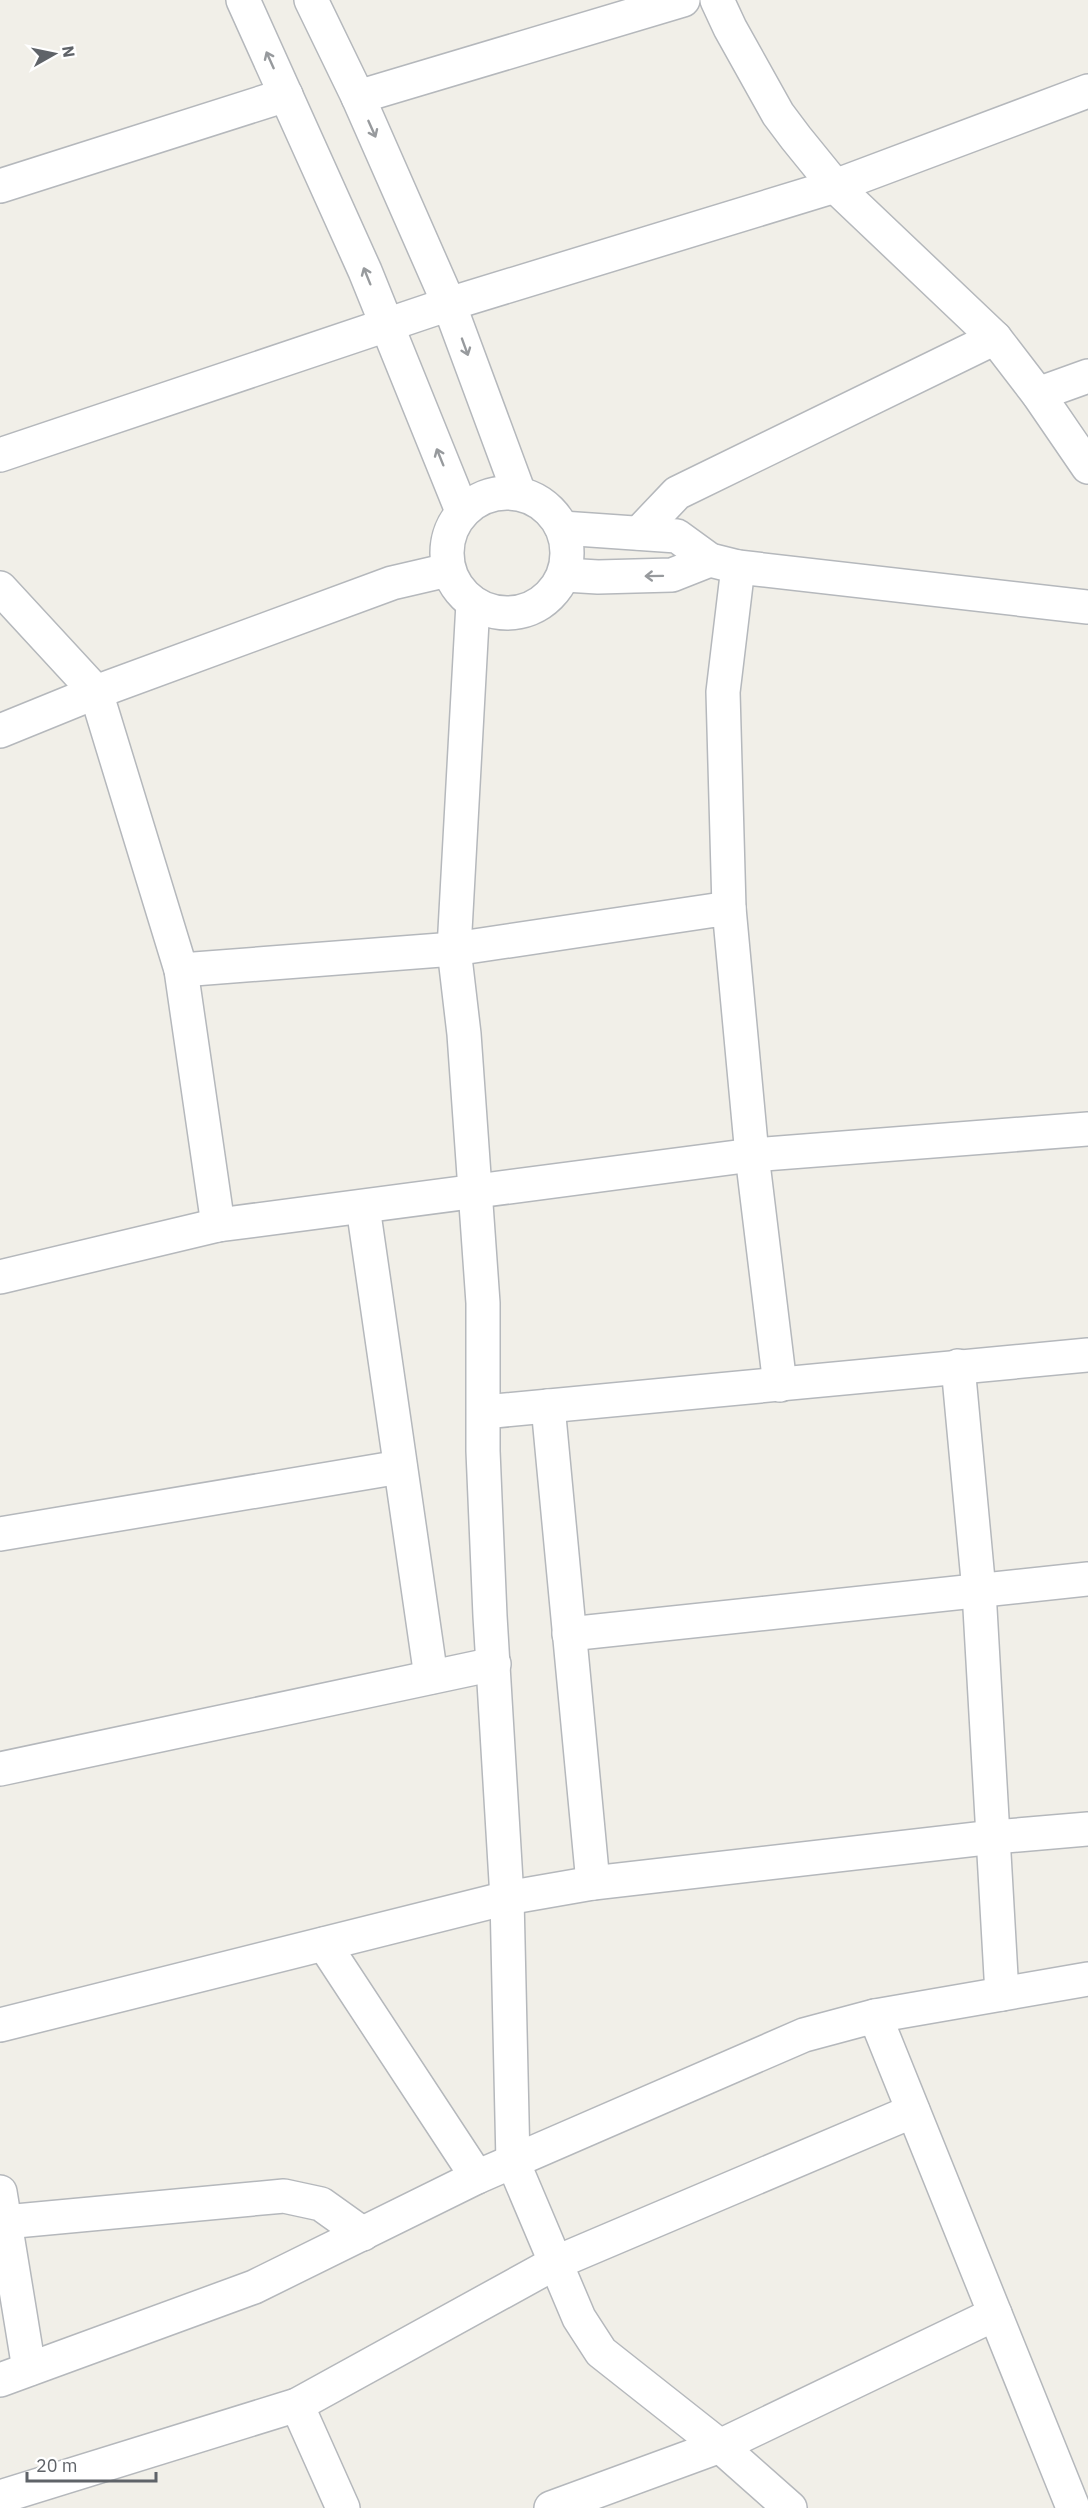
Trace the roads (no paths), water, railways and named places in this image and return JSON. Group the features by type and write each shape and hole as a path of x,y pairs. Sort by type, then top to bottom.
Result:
{"street":[{"path":"243,0 365,271 462,511"},
{"path":"311,0 358,97 449,304 519,493"},
{"path":"358,97 683,0"},
{"path":"717,0 778,114 836,186 996,338 1088,467"},
{"path":"0,455 449,304 836,186 1088,92"},
{"path":"0,186 286,95"},
{"path":"639,533 677,493 996,338"},
{"path":"1038,394 1088,376"},
{"path":"498,492 519,493 537,500 552,512 562,528 567,547 565,575 546,599 530,609 511,613 492,612 473,603 458,589 448,570 446,549 450,529 462,511 478,498 498,492"},
{"path":"562,528 677,536 724,563"},
{"path":"724,563 723,692 729,908 752,1155 780,1385"},
{"path":"565,575 598,577 672,575 724,563 1088,607"},
{"path":"0,731 96,692 392,583 448,570"},
{"path":"0,588 96,692 181,970 218,1226"},
{"path":"473,603 454,949 464,1034 483,1303 483,1451 507,1898 513,2162 579,2318 601,2352 720,2446 790,2508"},
{"path":"181,970 454,949 729,908"},
{"path":"0,1277 218,1226 752,1155 1088,1129"},
{"path":"363,1207 432,1677"},
{"path":"484,1412 1088,1354"},
{"path":"958,1366 979,1591 1002,1994"},
{"path":"548,1406 593,1882"},
{"path":"0,1534 400,1467"},
{"path":"568,1634 1088,1579"},
{"path":"0,1769 494,1664"},
{"path":"0,2025 507,1898 593,1882 994,1837 1088,1829"},
{"path":"324,1944 477,2177"},
{"path":"363,2234 321,2204 284,2196 2,2207 14,2375 254,2287 363,2234 477,2177 804,2035 875,2016 1088,1979"},
{"path":"875,2016 995,2314 1075,2504"},
{"path":"0,2497 297,2405 555,2264 913,2111"},
{"path":"551,2508 720,2446 995,2314"},
{"path":"297,2405 343,2508"}]}
